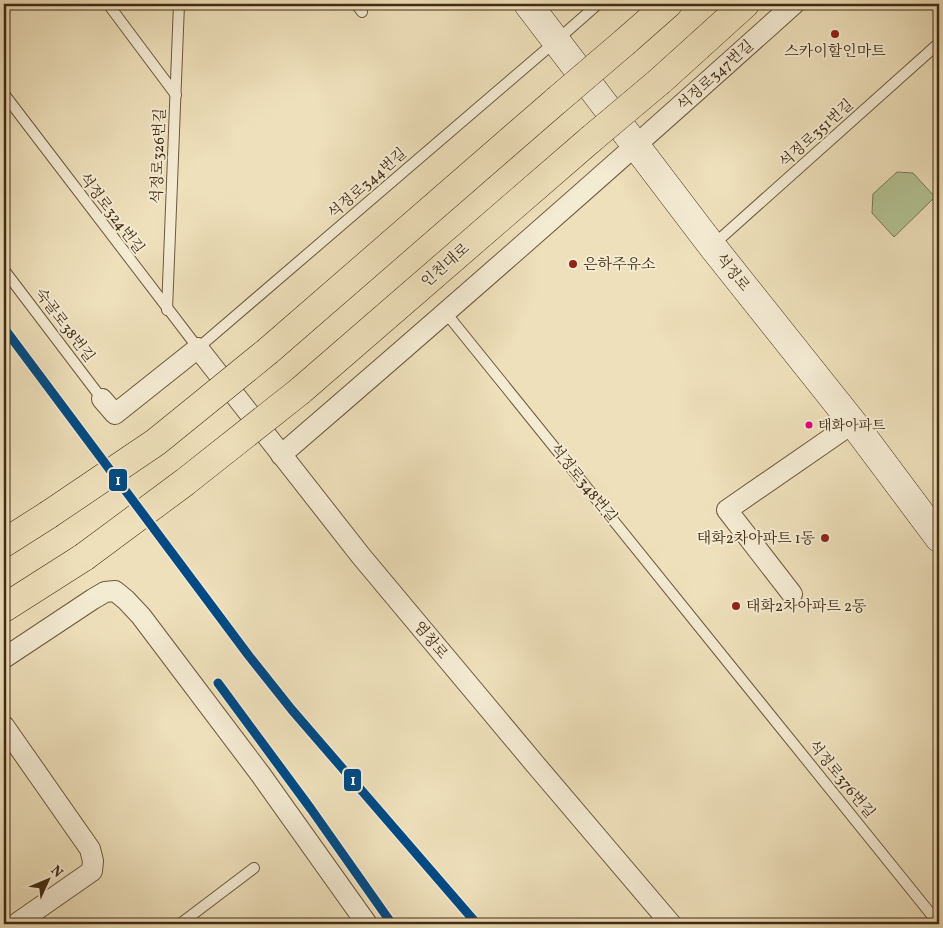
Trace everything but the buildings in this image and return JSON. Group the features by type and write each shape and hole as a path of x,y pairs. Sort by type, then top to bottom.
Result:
{"highway":[{"path":"4,543 156,442 268,351 668,4"},
{"name":"인천대로","path":"4,608 84,556 185,482 300,391 660,81 745,4"}],"main road":[{"name":"석정로","path":"528,4 712,246 853,423 939,538"}],"street":[{"name":"석정로347번길","path":"636,146 794,4"},
{"path":"281,454 446,313 636,146"},
{"path":"102,399 115,414 198,348"},
{"name":"염창로","path":"198,348 361,556 671,924"},
{"path":"792,594 726,510 853,423"},
{"path":"4,658 93,599 105,592 115,591 140,616 249,759 367,924"},
{"path":"4,726 90,849 93,861 92,871 16,924"}],"lane":[{"path":"108,4 176,94"},
{"name":"석정로326번길","path":"167,310 179,4"},
{"name":"석정로344번길","path":"198,348 598,4"},
{"name":"석정로351번길","path":"712,246 939,43"},
{"name":"석정로324번길","path":"4,94 167,310 198,348"},
{"name":"숙골로38번길","path":"4,270 102,399"},
{"name":"석정로348번길","path":"446,313 722,654"},
{"name":"석정로376번길","path":"722,654 939,924"},
{"path":"180,924 254,868"}],"green space":[{"path":"897,172 913,173 935,197 894,237 872,213 873,194"}],"transit line":[{"name":"1","path":"4,328 249,656 292,710 477,924"},
{"name":"1","path":"218,683 311,809 392,924"}],"place":[{"name":"스카이할인마트","path":"835,34"},
{"name":"은하주유소","path":"573,264"},
{"name":"태화아파트","path":"809,425"},
{"name":"태화2차아파트 1동","path":"825,538"},
{"name":"태화2차아파트 2동","path":"736,606"}]}
